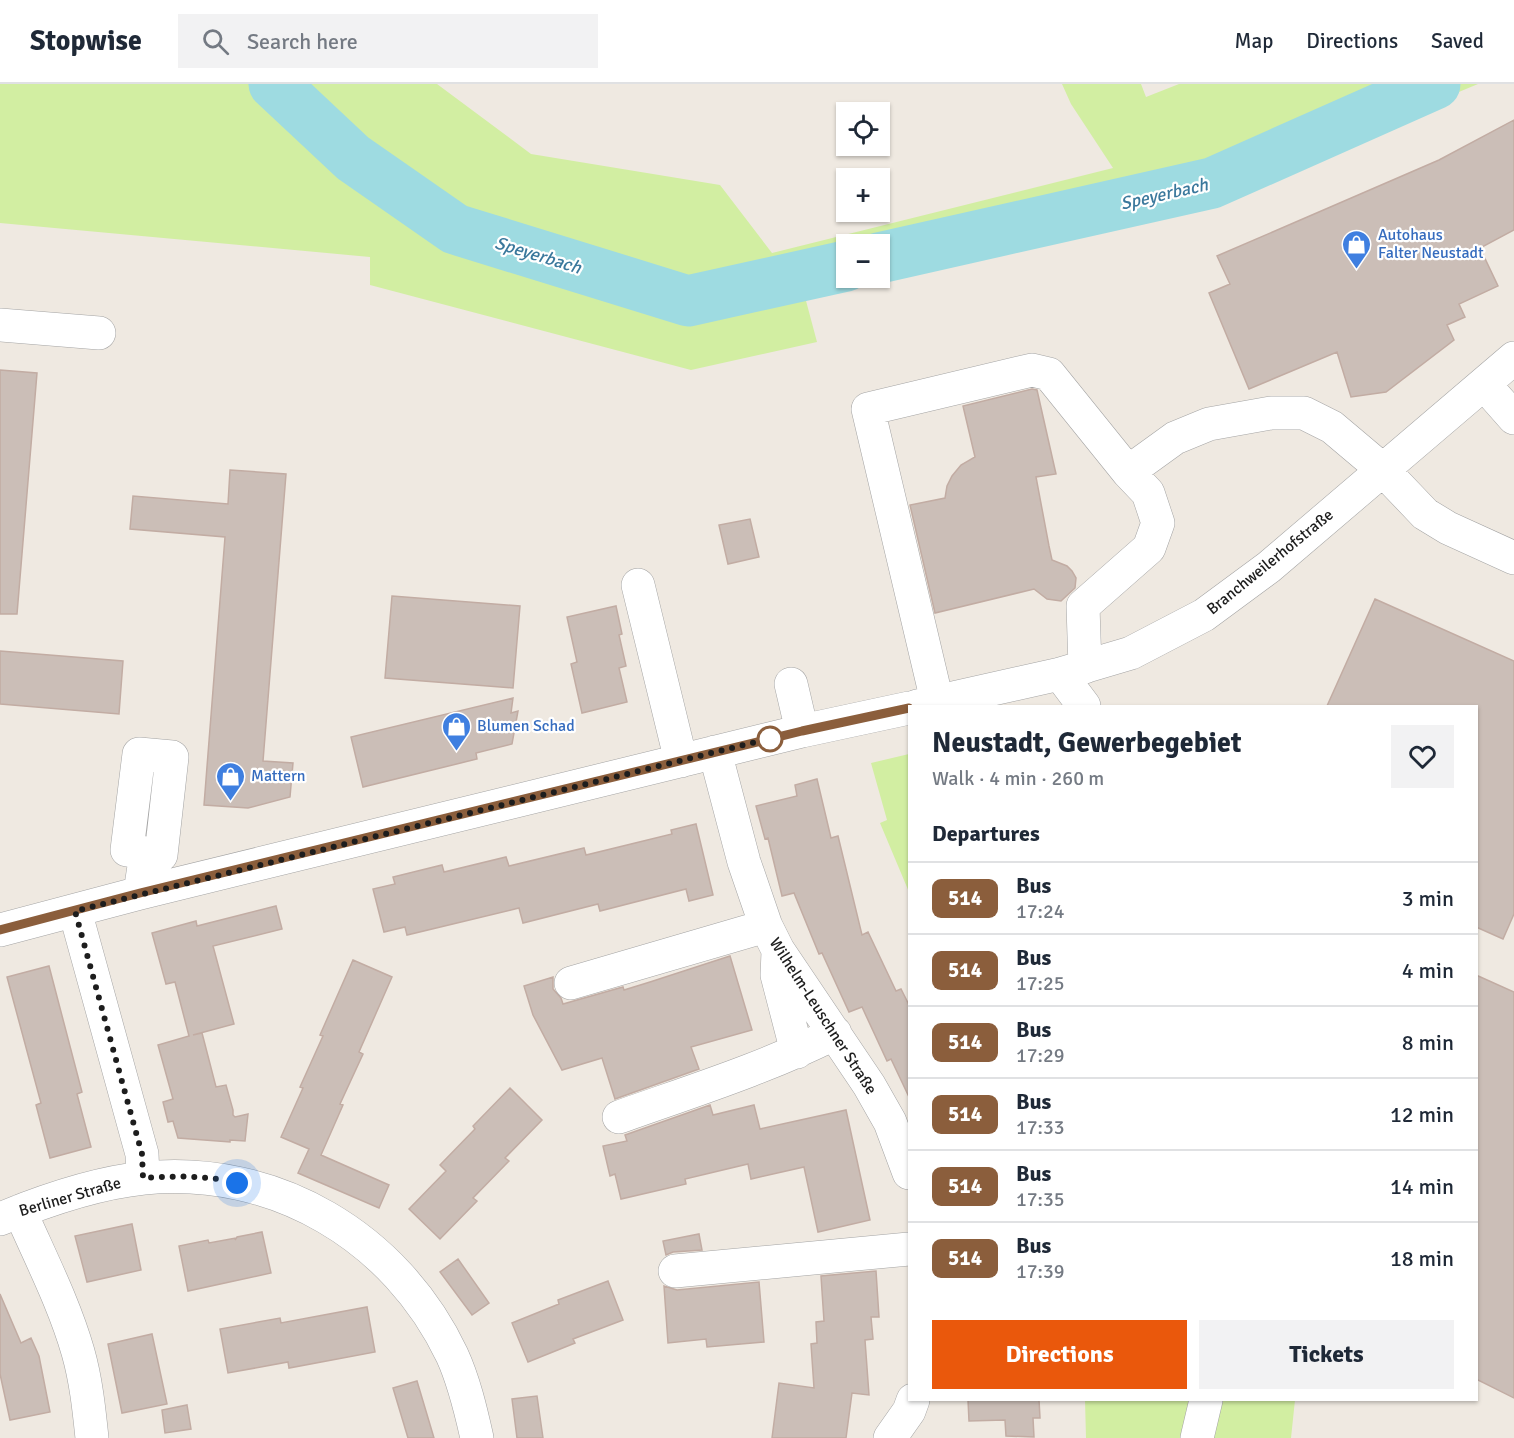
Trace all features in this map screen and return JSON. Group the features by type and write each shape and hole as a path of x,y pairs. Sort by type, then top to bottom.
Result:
{"street":[{"path":"0,325 99,333"},
{"name":"Branchweilerhofstraße","path":"938,703 1072,671 1131,653 1204,615 1269,567 1514,358"},
{"path":"938,703 868,409 1032,370 1049,374 1128,472 1148,493 1158,523 1149,548 1083,606 1072,671 1084,705"},
{"path":"1484,384 1514,418"},
{"path":"1128,472 1175,438 1209,424 1271,413 1304,413 1332,427 1383,470 1425,514 1448,528 1514,558"},
{"path":"638,585 681,761"},
{"path":"791,684 802,731"},
{"name":"Branchweilerhofstraße","path":"0,930 140,893 325,837 681,761 802,731 908,709"},
{"name":"Wilhelm-Leuschner Straße","path":"715,752 744,862 772,938 869,1085 890,1122 908,1170"},
{"path":"140,893 146,853"},
{"path":"75,911 142,1154 143,1178"},
{"path":"571,983 772,938 777,975 797,1052"},
{"path":"619,1117 758,1068 835,1033"},
{"name":"Berliner Straße","path":"10,1215 104,1185 143,1178 181,1177 222,1179 284,1196 315,1210 370,1248 413,1293 435,1325 452,1356 464,1388 477,1438"},
{"path":"10,1215 65,1313 78,1352 86,1389 92,1438"},
{"path":"675,1271 908,1249"},
{"path":"890,1438 909,1411 913,1401"},
{"path":"1197,1438 1206,1401"}],"green space":[{"path":"0,84 437,84 531,154 720,185 772,253 836,237 836,288 841,288 805,297 817,342 691,370 370,285 370,257 0,223"},
{"path":"1062,84 1141,84 1146,97 1179,84 1478,84 1205,198 890,276 890,234 848,234 1113,168 1071,104"},
{"path":"908,754 908,890 880,823 887,820 871,763"},
{"path":"1085,1401 1295,1401 1291,1438 1086,1438"}],"building":[{"name":"Autohaus Falter Neustadt","path":"1514,120 1514,230 1480,248 1498,286 1459,304 1465,317 1447,325 1454,340 1386,392 1351,397 1337,352 1249,389 1209,293 1230,284 1217,256 1439,160"},
{"path":"0,370 37,373 17,614 0,614"},
{"path":"1032,389 1037,390 1056,474 1036,477 1052,560 1067,566 1072,571 1076,578 1075,588 1061,601 1047,599 1034,589 935,613 910,505 945,498 952,476 961,465 975,457 963,406"},
{"path":"230,470 286,474 263,761 293,763 290,797 248,808 204,805 225,537 130,529 133,496 228,504"},
{"path":"750,519 759,557 728,564 719,525"},
{"path":"392,596 520,606 513,688 385,678"},
{"path":"1375,599 1514,661 1514,914 1503,939 1478,928 1478,705 1327,705"},
{"path":"616,606 622,634 619,635 626,666 619,668 627,702 582,713 571,664 577,662 567,617"},
{"path":"0,651 123,661 119,714 0,704"},
{"path":"513,698 511,713 518,711 512,744 476,753 477,759 363,787 351,737"},
{"path":"817,779 831,838 838,836 862,935 868,932 896,991 901,989 908,1003 908,1095 891,1059 887,1061 862,1007 849,1012 822,953 819,954 794,893 782,896 768,838 765,839 756,806 797,796 795,785"},
{"path":"696,824 713,895 689,901 686,889 600,911 598,904 523,923 519,908 407,935 405,927 384,932 373,889 395,884 393,877 442,865 444,872 506,857 509,866 584,848 586,855 672,834 671,830"},
{"path":"276,906 282,929 213,946 234,1024 193,1035 202,1033 216,1087 226,1085 233,1115 235,1117 248,1114 245,1141 178,1138 173,1121 168,1122 163,1102 173,1099 158,1045 189,1036 175,982 166,984 152,933 196,921 197,926"},
{"path":"730,956 752,1030 691,1047 699,1069 615,1099 602,1058 562,1070 533,1015 524,986 553,977 553,989 563,1004 623,987 624,990"},
{"path":"353,960 392,977 359,1052 363,1054 340,1104 343,1105 321,1155 389,1185 379,1208 298,1173 309,1149 281,1137 323,1036 320,1035"},
{"path":"49,966 82,1092 77,1094 91,1147 50,1158 36,1105 41,1103 7,977"},
{"path":"1478,976 1514,992 1514,1398 1478,1380"},
{"path":"510,1088 542,1120 505,1158 509,1161 473,1198 477,1201 440,1239 409,1209 446,1171 440,1165 475,1129 473,1126"},
{"path":"710,1105 713,1115 754,1105 760,1129 846,1110 870,1220 818,1232 804,1167 751,1179 748,1164 685,1179 686,1184 621,1199 615,1174 610,1176 603,1146 627,1141 625,1135"},
{"path":"132,1224 141,1270 87,1282 75,1236"},
{"path":"262,1232 271,1273 188,1291 179,1246 208,1240 209,1243 236,1238 235,1240 237,1237"},
{"path":"699,1234 702,1250 673,1252 666,1255 663,1241"},
{"path":"458,1259 489,1303 472,1315 440,1272"},
{"path":"876,1271 879,1317 871,1317 873,1339 865,1340 869,1395 852,1393 846,1438 772,1438 779,1383 814,1388 811,1344 817,1343 816,1322 824,1321 821,1276"},
{"path":"608,1281 623,1320 573,1339 575,1343 528,1362 512,1323 559,1304 558,1300"},
{"path":"759,1282 764,1342 707,1347 706,1339 668,1343 664,1286 677,1290"},
{"path":"0,1294 21,1343 31,1338 39,1356 50,1412 10,1420 0,1374"},
{"path":"367,1307 375,1352 289,1368 288,1362 228,1373 220,1329 280,1318 281,1323"},
{"path":"152,1334 167,1404 122,1413 108,1344"},
{"path":"417,1381 434,1438 408,1438 393,1388"},
{"path":"537,1396 543,1438 517,1438 512,1399"},
{"path":"968,1401 1039,1401 1040,1418 1033,1418 1034,1437 1006,1436 1005,1420 969,1421"},
{"path":"187,1405 191,1429 165,1433 162,1410"}],"waterway":[{"name":"Speyerbach","path":"274,84 353,158 455,229 688,301 836,268"},
{"name":"Speyerbach","path":"890,256 1212,183 1435,84"}],"bus line":[{"name":"514","path":"0,930 140,893 802,731 908,708"}],"place":[{"name":"Autohaus Falter Neustadt","path":"1357,270"},
{"name":"Blumen Schad","path":"456,752"},
{"name":"Mattern","path":"230,802"}],"route":[{"path":"237,1183 222,1179 190,1177 143,1178 142,1154 75,911 140,893 780,736 770,739"}]}
